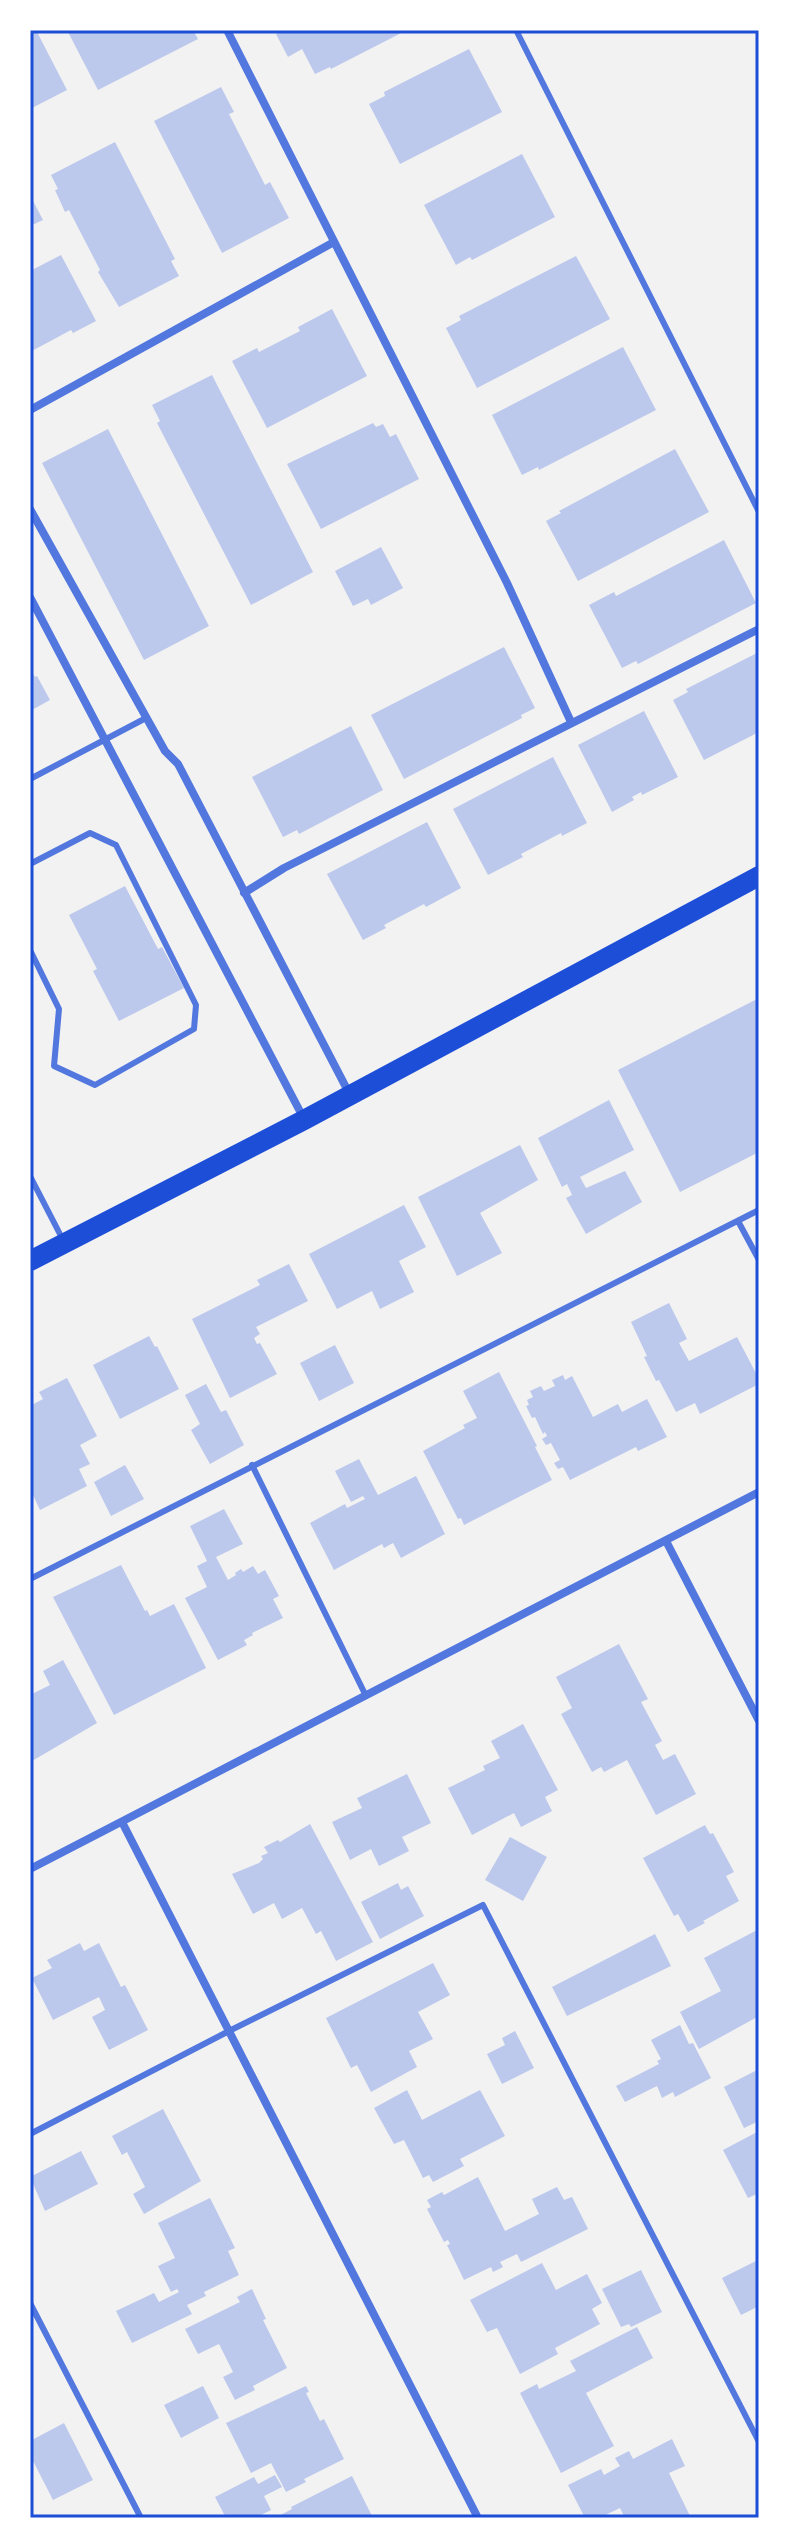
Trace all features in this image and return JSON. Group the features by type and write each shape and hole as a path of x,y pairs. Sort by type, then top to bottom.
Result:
{"main road":[{"path":"30,1261 304,1120 759,876"}],"street":[{"path":"227,30 507,583 571,722"},
{"path":"30,410 334,242"},
{"path":"30,509 165,751 178,764 351,1095"},
{"path":"30,597 304,1120"},
{"path":"244,893 284,868 759,629"},
{"path":"30,1869 759,1492"},
{"path":"666,1541 759,1721"},
{"path":"122,1822 478,2518"}],"lane":[{"path":"516,30 759,512"},
{"path":"30,779 146,718"},
{"path":"30,864 90,833 116,845 196,1005 194,1029 95,1085 54,1066 59,1009 30,950"},
{"path":"30,1176 64,1243"},
{"path":"30,1579 759,1210"},
{"path":"738,1221 759,1260"},
{"path":"252,1465 366,1696"},
{"path":"30,2134 483,1905 759,2442"},
{"path":"30,2303 141,2518"}],"building":[{"path":"30,30 36,30 67,90 30,109"},
{"path":"67,30 193,30 198,39 98,90"},
{"path":"283,30 407,30 315,74 302,49 288,57 276,34"},
{"path":"469,49 502,112 400,164 369,104 385,96 384,92"},
{"path":"221,87 234,112 229,114 265,185 270,182 289,218 222,253 154,121"},
{"path":"115,142 175,259 171,261 179,276 119,307 98,272 100,270 69,210 65,212 51,175"},
{"path":"522,154 555,217 472,260 470,257 456,265 424,205"},
{"path":"30,195 43,220 30,226"},
{"path":"61,255 96,321 73,333 71,330 30,352 30,271"},
{"path":"576,256 610,319 477,388 446,328 461,320 459,316"},
{"path":"332,309 367,376 267,428 232,361 257,348 259,352 300,331 298,327"},
{"path":"623,347 656,410 539,470 538,467 522,475 492,415"},
{"path":"212,375 313,572 251,605 157,423 160,421 152,405"},
{"path":"373,423 376,427 383,424 390,437 396,434 419,479 321,529 287,464"},
{"path":"108,429 209,626 144,660 42,463"},
{"path":"675,449 709,512 578,581 546,521"},
{"path":"724,540 756,603 638,664 636,661 622,668 589,605 614,592 616,596"},
{"path":"381,547 403,588 371,605 368,599 353,606 335,571"},
{"path":"504,647 535,708 521,715 522,718 404,779 371,715"},
{"path":"759,652 759,732 704,760 673,700 688,692 686,689"},
{"path":"30,668 50,700 30,711"},
{"path":"644,711 678,777 642,795 641,792 632,797 634,800 612,812 578,745"},
{"path":"351,726 383,790 299,834 297,830 283,837 252,777"},
{"path":"553,757 587,823 521,854 523,857 488,875 453,809"},
{"path":"427,822 461,888 384,925 386,928 363,940 327,874"},
{"path":"125,886 158,949 162,947 184,988 119,1021 69,915"},
{"path":"759,998 759,1152 680,1192 618,1070"},
{"path":"609,1100 634,1150 580,1177 586,1188 625,1171 642,1202 586,1234 566,1198 572,1195 567,1184 562,1187 538,1138"},
{"path":"520,1145 538,1180 480,1213 502,1253 457,1276 418,1197"},
{"path":"404,1205 426,1247 399,1261 414,1292 380,1309 372,1291 337,1309 309,1254"},
{"path":"289,1264 308,1301 256,1327 260,1334 254,1338 277,1374 230,1398 192,1319 260,1285 257,1280"},
{"path":"669,1303 687,1339 679,1343 689,1361 737,1337 759,1384 700,1414 695,1403 676,1412 644,1357 647,1356 631,1322"},
{"path":"149,1336 179,1389 120,1419 93,1365"},
{"path":"335,1345 354,1383 319,1401 300,1363"},
{"path":"499,1372 552,1480 464,1525 423,1451 477,1418 463,1391"},
{"path":"563,1375 565,1380 572,1376 593,1417 618,1404 622,1412 647,1399 667,1437 638,1451 636,1447 570,1480 563,1467 558,1469 554,1463 560,1460 551,1443 546,1445 542,1439 547,1436 526,1406 529,1405 527,1400 533,1397 530,1391 541,1386 544,1391 555,1386 552,1380"},
{"path":"67,1378 97,1436 80,1445 90,1464 79,1469 87,1486 40,1510 30,1494 30,1406 43,1399 39,1392"},
{"path":"206,1384 221,1412 226,1410 244,1445 210,1464 191,1430 200,1424 185,1395"},
{"path":"359,1459 378,1495 416,1476 445,1534 401,1558 393,1543 384,1548 382,1544 334,1570 310,1523 345,1504 347,1508 365,1499 363,1496 351,1502 335,1471"},
{"path":"125,1465 144,1499 111,1516 94,1482"},
{"path":"224,1509 243,1544 216,1557 228,1580 241,1569 243,1572 253,1566 258,1574 265,1570 279,1596 273,1599 283,1618 252,1633 244,1640 247,1645 218,1660 185,1598 207,1587 197,1566 207,1561 190,1526"},
{"path":"121,1565 150,1616 174,1604 206,1668 114,1715 53,1597"},
{"path":"619,1644 648,1699 641,1702 662,1741 655,1745 663,1760 675,1754 696,1794 656,1815 627,1760 604,1772 601,1767 592,1772 561,1714 572,1708 556,1677"},
{"path":"63,1660 97,1723 32,1761 30,1695 50,1685 43,1671"},
{"path":"523,1724 558,1790 545,1797 552,1811 521,1827 514,1813 472,1835 448,1788 485,1770 483,1766 500,1758 491,1741"},
{"path":"407,1774 431,1823 402,1837 409,1851 379,1866 371,1849 350,1860 332,1822 362,1808 357,1798"},
{"path":"310,1824 373,1942 336,1961 321,1931 316,1934 302,1908 282,1919 274,1903 253,1914 232,1874 259,1863 263,1859 261,1856 268,1853 264,1847 278,1840 280,1842"},
{"path":"705,1825 710,1834 713,1833 734,1872 726,1876 739,1901 688,1932 678,1914 674,1916 643,1858"},
{"path":"510,1837 547,1857 523,1901 485,1880"},
{"path":"398,1883 401,1890 408,1886 424,1916 380,1939 361,1902"},
{"path":"759,1929 759,2016 699,2049 680,2012 721,1991 704,1958"},
{"path":"655,1934 671,1966 567,2016 552,1987"},
{"path":"80,1943 84,1951 99,1943 121,1987 125,1985 148,2030 109,2050 92,2017 105,2010 99,1997 53,2020 32,1978 52,1968 47,1960"},
{"path":"433,1963 450,1995 418,2012 433,2039 409,2051 417,2067 371,2092 357,2065 351,2068 326,2018"},
{"path":"680,2025 711,2078 675,2097 673,2092 662,2098 657,2086 625,2102 616,2086 659,2064 657,2061 661,2059 651,2040"},
{"path":"515,2031 534,2068 502,2084 487,2054 505,2045 502,2038"},
{"path":"759,2069 759,2121 744,2128 724,2087"},
{"path":"407,2090 422,2120 480,2090 505,2136 460,2159 464,2166 433,2182 429,2175 423,2178 404,2140 394,2144 374,2108"},
{"path":"163,2109 201,2181 144,2214 133,2194 145,2187 127,2152 122,2155 112,2136"},
{"path":"759,2131 759,2193 748,2198 723,2150"},
{"path":"81,2151 98,2184 45,2211 30,2177"},
{"path":"478,2177 505,2231 539,2214 532,2199 557,2187 564,2200 572,2197 588,2229 521,2262 517,2254 500,2262 503,2267 493,2272 491,2267 464,2280 447,2245 450,2244 448,2240 444,2242 427,2209 431,2207 427,2200 442,2192 444,2195"},
{"path":"210,2198 235,2248 228,2251 239,2275 204,2292 206,2296 187,2305 192,2314 132,2343 116,2311 154,2293 159,2302 179,2292 177,2289 171,2292 158,2266 175,2258 158,2223"},
{"path":"758,2260 759,2306 741,2315 722,2278"},
{"path":"542,2263 556,2290 587,2274 602,2303 592,2309 600,2324 555,2348 558,2354 520,2374 497,2328 487,2332 470,2300"},
{"path":"641,2270 662,2312 631,2327 629,2324 621,2327 602,2289"},
{"path":"252,2289 266,2319 263,2320 287,2368 253,2386 255,2390 235,2400 223,2377 233,2372 219,2344 198,2354 185,2329 240,2302 237,2297"},
{"path":"637,2327 653,2358 586,2393 614,2446 561,2473 520,2393 537,2384 539,2389 576,2371 570,2361"},
{"path":"203,2386 219,2418 181,2438 164,2405"},
{"path":"306,2386 309,2392 306,2393 320,2421 324,2419 344,2459 286,2492 271,2463 251,2473 226,2423"},
{"path":"64,2423 93,2480 53,2500 30,2455 30,2441"},
{"path":"672,2439 685,2466 669,2473 691,2518 625,2518 620,2508 599,2518 585,2518 568,2485 601,2469 604,2475 620,2466 615,2458 629,2451 633,2459"},
{"path":"275,2475 282,2487 264,2496 271,2510 255,2518 226,2518 215,2497 254,2477 258,2484"},
{"path":"352,2476 373,2518 275,2518 291,2507"}]}
